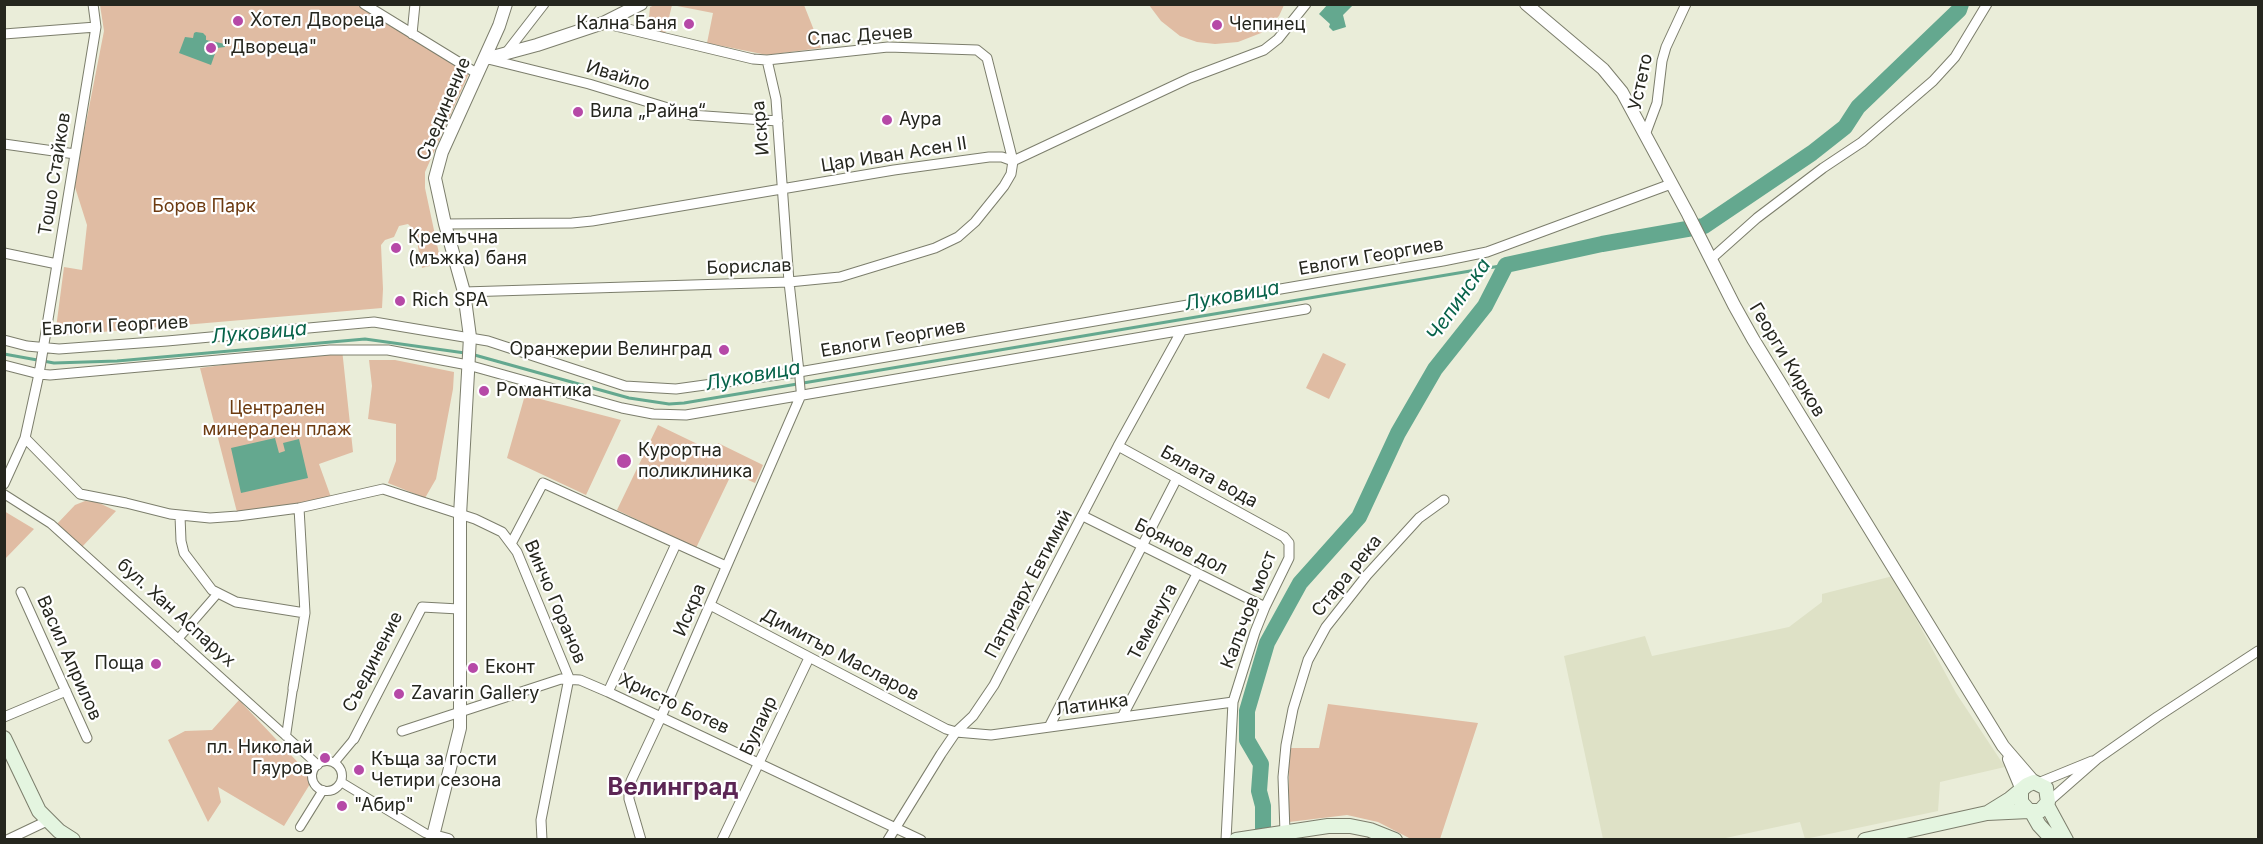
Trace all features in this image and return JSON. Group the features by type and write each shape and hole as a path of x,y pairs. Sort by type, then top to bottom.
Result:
{"main road":[{"path":"4,738 33,800 47,821 73,840"},
{"path":"2029,787 2021,802 2053,840"},
{"path":"1987,813 2029,787 2046,788 2048,803 2066,840"},
{"path":"1865,840 1987,813 2040,811 2048,803"},
{"path":"1240,839 1328,826 1350,826 1370,830 1395,840"}],"street":[{"name":"Тошо Стайков","path":"4,484 25,438 39,374 96,27 93,4"},
{"path":"364,4 478,74"},
{"path":"412,34 415,4"},
{"name":"Съединение","path":"433,838 456,753 461,710 460,515 470,337 464,292 435,178 437,166 485,59 506,4"},
{"path":"506,53 544,4"},
{"path":"485,59 603,23 641,4"},
{"path":"1013,161 1190,78 1271,46 1306,4"},
{"name":"Георги Кирков","path":"1526,4 1603,69 1622,92 1734,305 2029,787"},
{"name":"Устето","path":"1645,135 1656,103 1666,47 1686,4"},
{"path":"1710,257 1823,168 1862,142 1933,81 1955,57 1987,4"},
{"name":"Спас Дечев","path":"603,23 753,59 767,60 888,47 977,50 987,58 1013,161"},
{"path":"4,34 96,27"},
{"name":"Ивайло","path":"485,59 589,84 690,115 778,121"},
{"name":"Искра","path":"767,60 776,99 789,282 799,372"},
{"path":"4,144 75,154"},
{"name":"Цар Иван Асен II","path":"445,224 592,221 894,170 989,157 1002,157 1013,161"},
{"name":"Борислав","path":"464,292 789,282 840,277 935,248 958,237 975,222 1004,186 1011,174 1013,161"},
{"name":"Евлоги Георгиев","path":"4,340 43,349 167,341 374,321 470,337 625,386 676,390 799,372 1487,252 1671,184"},
{"path":"4,253 57,264"},
{"path":"4,365 50,375 360,349 388,350 468,365 573,396 653,414 686,415 1306,309"},
{"name":"Патриарх Евтимий","path":"888,840 956,732 973,716 994,685 1180,332"},
{"path":"799,372 801,395"},
{"name":"Искра","path":"641,840 628,789 801,395"},
{"name":"Винчо Горанов","path":"25,438 80,494 180,516 210,519 298,508 383,489 502,532 512,542 567,668 569,678 541,820 542,840"},
{"name":"Бялата вода","path":"1118,446 1284,537"},
{"path":"1049,727 1177,478"},
{"path":"512,542 543,483 726,566"},
{"name":"бул. Хан Аспарух","path":"4,494 51,524 318,765"},
{"name":"Стара река","path":"1279,833 1286,745 1293,710 1308,660 1326,627 1366,575 1419,518 1444,500"},
{"path":"286,736 305,613 298,508"},
{"path":"180,516 184,553 212,590 236,602 305,613"},
{"name":"Боянов дол","path":"1083,516 1265,607"},
{"name":"Калъчов мост","path":"1226,840 1233,702 1265,607 1289,558 1289,543 1284,537"},
{"path":"608,692 676,544"},
{"name":"Теменуга","path":"1122,717 1197,574"},
{"name":"Васил Априлов","path":"21,592 87,738"},
{"path":"178,639 218,593"},
{"name":"Димитър Масларов","path":"710,605 956,732"},
{"name":"Съединение","path":"334,763 354,739 422,607 459,609"},
{"path":"2048,803 2097,759 2259,651"},
{"name":"Булаир","path":"722,840 809,658"},
{"path":"402,731 461,710 569,678"},
{"name":"Христо Ботев","path":"569,678 608,692 921,840"},
{"path":"4,717 66,691"},
{"name":"Латинка","path":"956,732 991,735 1233,702"},
{"path":"2029,787 2097,759"},
{"path":"326,761 334,763 342,773 341,782 335,789 323,790 313,781 313,772 318,765 326,761"},
{"path":"341,782 433,838 448,840"},
{"path":"300,827 323,790"},
{"path":"7,840 47,821"}],"shaded area":[{"path":"1328,4 1353,5 1343,15 1346,27 1333,31 1329,27 1330,24 1319,14"},
{"path":"196,32 203,33 206,40 225,44 225,47 217,48 211,65 179,53 185,37 193,38"},
{"path":"275,438 279,453 285,451 283,443 299,439 308,478 241,493 231,448"},
{"path":"1893,576 1956,693 2005,767 1940,782 1938,811 1805,839 1800,822 1721,839 1603,839 1564,656 1645,636 1652,656 1789,627 1822,602 1822,594"}],"green space":[{"name":"Боров Парк","path":"100,5 364,5 471,69 425,172 425,188 441,263 422,268 415,231 408,224 399,226 394,237 385,240 381,245 382,308 55,336 64,267 82,270 87,225 74,184 104,31"},
{"path":"672,5 665,34 648,28 650,7"},
{"path":"672,5 804,5 821,48 767,55 707,43 713,13"},
{"name":"Чепинец","path":"1149,5 1284,5 1279,16 1261,33 1238,42 1215,44 1197,42 1180,36 1161,21"},
{"name":"Централен минерален плаж","path":"342,349 353,452 319,464 332,500 238,516 200,368"},
{"path":"1323,353 1346,364 1329,399 1306,388"},
{"path":"369,360 395,360 454,372 453,389 436,479 425,498 388,483 396,461 396,424 368,419 372,386"},
{"path":"525,395 621,420 586,495 507,458"},
{"path":"658,425 714,452 718,443 763,465 755,483 732,473 696,548 617,510"},
{"path":"85,501 97,502 116,511 81,548 56,525 75,505"},
{"path":"4,511 34,529 5,559 4,559"},
{"path":"239,700 308,773 310,784 284,826 218,787 221,802 208,822 168,740 185,731 212,730"},
{"path":"1328,704 1478,723 1440,839 1411,839 1378,822 1347,815 1289,822 1289,748 1319,748"}],"waterway":[{"name":"Чепинска","path":"1263,840 1263,806 1259,791 1261,764 1247,740 1247,711 1267,643 1300,583 1359,517 1398,433 1435,369 1485,306 1506,265 1602,244 1704,226 1812,153 1845,127 1858,107 1959,10 1961,4"},
{"name":"Луковица","path":"471,354 629,398 669,404 684,403 1506,265"},
{"name":"Луковица","path":"4,354 54,363 117,361 365,339 465,353"}],"place":[{"name":"Хотел Двореца","path":"238,21"},
{"name":"Кална Баня","path":"689,24"},
{"name":"Чепинец","path":"1217,25"},
{"name":"\"Двореца\"","path":"211,48"},
{"name":"Вила „Райна“","path":"578,112"},
{"name":"Аура","path":"887,120"},
{"name":"Кремъчна (мъжка) баня","path":"396,248"},
{"name":"Rich SPA","path":"400,301"},
{"name":"Оранжерии Велинград","path":"724,350"},
{"name":"Романтика","path":"484,391"},
{"name":"Курортна поликлиника","path":"624,461"},
{"name":"Поща","path":"156,664"},
{"name":"Еконт","path":"473,668"},
{"name":"Zavarin Gallery","path":"399,694"},
{"name":"пл. Николай Гяуров","path":"325,758"},
{"name":"Къща за гости Четири сезона","path":"359,770"},
{"name":"\"Абир\"","path":"342,806"}],"district":[{"name":"Велинград","path":"673,788"}]}
